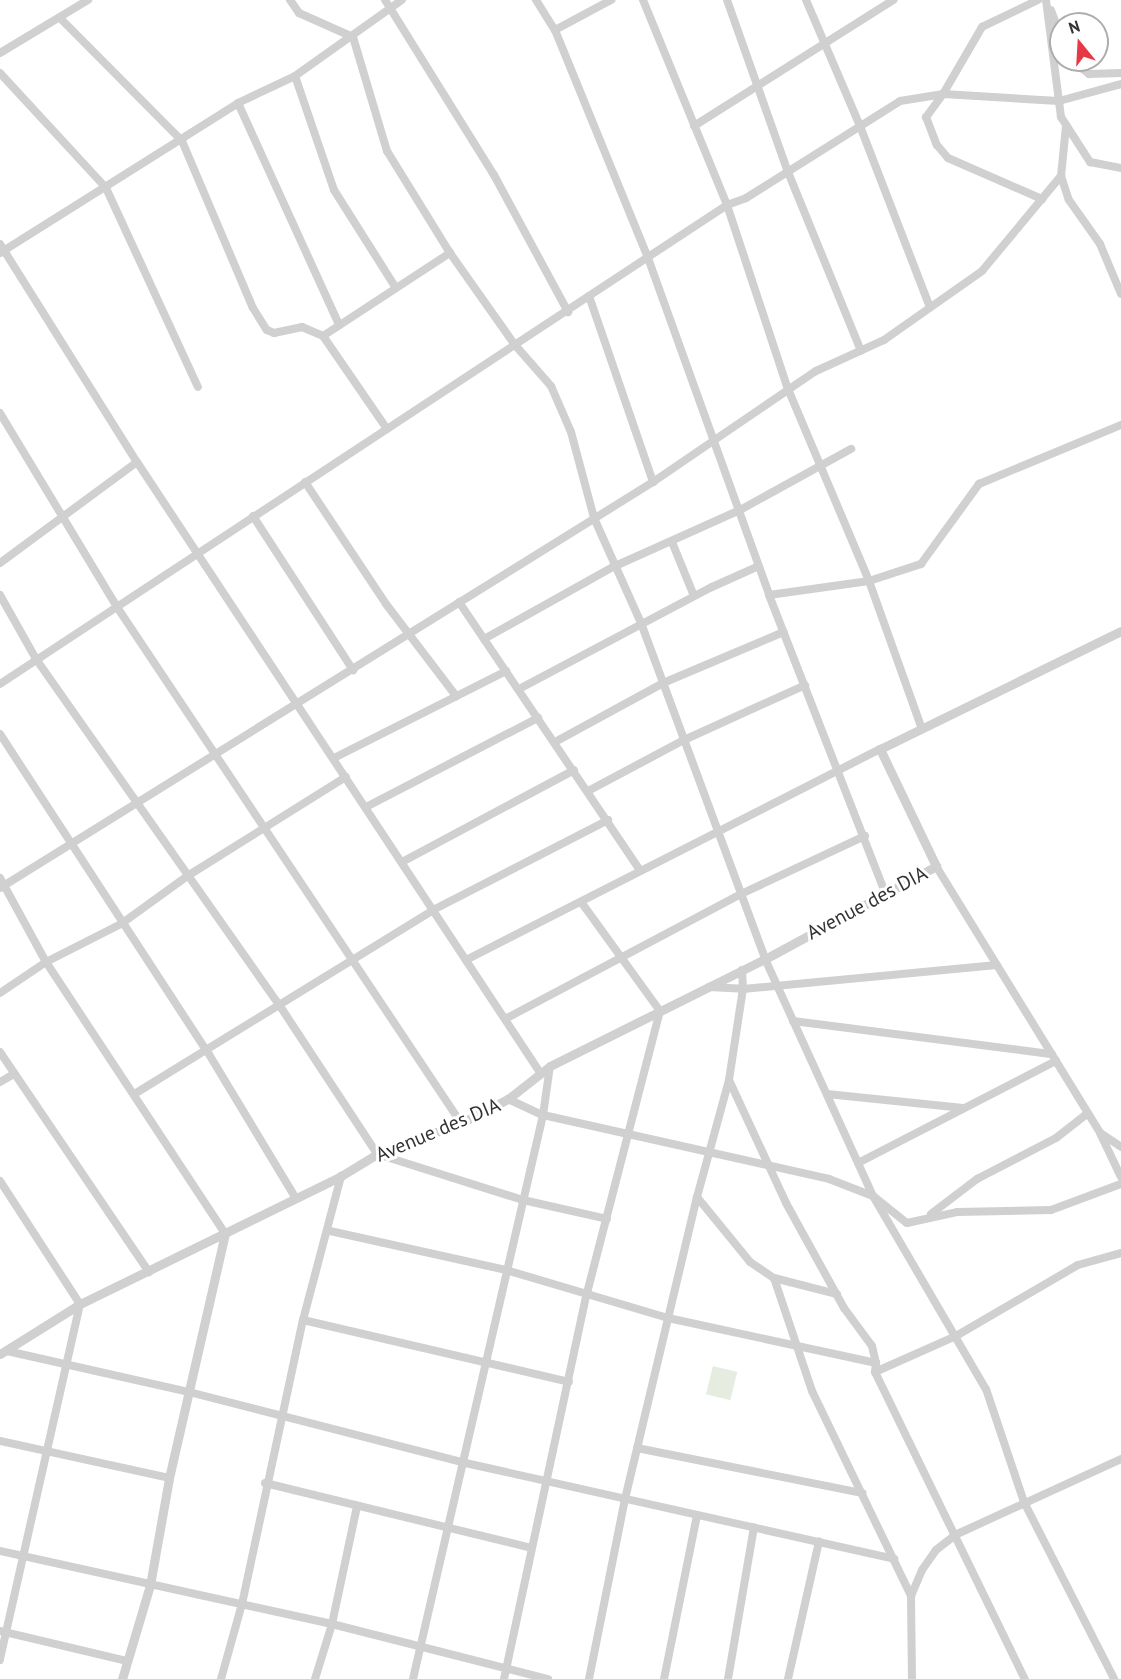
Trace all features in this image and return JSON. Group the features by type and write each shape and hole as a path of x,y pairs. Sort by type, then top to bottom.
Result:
{"street":[{"path":"0,53 88,0"},
{"path":"290,0 299,14 353,37"},
{"path":"402,0 386,3 353,37 295,76 238,103 183,141 1,249 137,462 541,1074"},
{"path":"536,0 555,30 648,258 769,595 866,836 885,893"},
{"path":"555,30 611,0"},
{"path":"643,0 727,205 788,389 869,581 921,729"},
{"path":"727,0 788,172 861,351"},
{"path":"806,0 860,126 930,307"},
{"path":"694,126 893,0"},
{"path":"1038,0 982,27 927,117 937,145 948,158 1042,199"},
{"path":"1046,0 1059,101 1066,126 1090,162 1121,168"},
{"path":"386,3 494,175 568,312"},
{"path":"60,18 183,141 253,308 267,330 274,333 303,327 323,336 387,429"},
{"path":"353,37 387,151 450,253 515,345 551,386 571,432 594,518 641,623 765,959 873,1196 986,1389 1024,1502 1114,1679"},
{"path":"1086,72 1089,74 1121,73"},
{"path":"0,73 106,188 198,387"},
{"path":"295,76 334,190 396,288"},
{"path":"0,684 253,516 568,312 727,205 746,198 900,101 943,94 1059,101 1121,84"},
{"path":"238,103 339,325"},
{"path":"1066,126 1061,176 1069,200 1100,244 1121,294"},
{"path":"122,1679 150,1585 169,1478 225,1233 136,1093 46,962 2,884 298,705 653,482 816,371 861,351 930,307 982,271 1061,176"},
{"path":"323,336 450,253"},
{"path":"589,297 653,482"},
{"path":"0,413 65,516 117,607 218,754 461,1123"},
{"path":"769,595 869,581 921,564 979,484 1121,425"},
{"path":"484,639 614,567 740,510 850,449"},
{"path":"0,563 137,462"},
{"path":"305,482 408,635 456,696"},
{"path":"253,516 353,670"},
{"path":"672,542 694,596"},
{"path":"519,689 641,623 759,566"},
{"path":"0,595 36,659 278,1003 377,1154 523,1200 607,1219"},
{"path":"459,602 640,870"},
{"path":"466,960 838,768 1121,631"},
{"path":"555,742 663,683 784,632"},
{"path":"334,758 506,671"},
{"path":"588,791 684,740 805,685"},
{"path":"366,807 538,718"},
{"path":"0,734 73,843 121,924 207,1051 295,1197"},
{"path":"880,749 936,866 1100,1133 1121,1177"},
{"path":"402,862 574,770"},
{"path":"0,993 46,962 121,924 189,875 346,777"},
{"path":"136,1093 207,1051 278,1003 433,910 608,820"},
{"path":"505,1019 741,894 866,836"},
{"name":"Avenue des DIA","path":"3,1353 80,1304 341,1176 377,1154 461,1123 508,1099 550,1066 765,959 936,866"},
{"path":"504,1679 587,1293 660,1011 581,902"},
{"path":"708,987 743,989 776,983 997,965"},
{"path":"589,1679 625,1499 697,1197 729,1080 743,989 742,970"},
{"path":"793,1021 1054,1058"},
{"path":"0,1052 149,1272"},
{"path":"858,1163 1054,1058"},
{"path":"413,1679 422,1649 445,1527 543,1115 550,1066"},
{"path":"0,1082 14,1074"},
{"path":"729,1080 771,1164 786,1203 837,1294 872,1346 876,1363 875,1372 1025,1679"},
{"path":"827,1094 964,1108"},
{"path":"508,1099 543,1115 709,1154 771,1164 829,1179 873,1196 907,1223"},
{"path":"907,1223 937,1212 977,1179 1056,1138 1087,1113"},
{"path":"1100,1133 1121,1147"},
{"path":"221,1679 242,1604 265,1483 283,1415 303,1320 330,1231 341,1176"},
{"path":"0,1181 80,1304 50,1452 25,1557 3,1632 0,1660"},
{"path":"907,1223 957,1212 1051,1210 1121,1184"},
{"path":"697,1197 750,1262 774,1278 837,1294"},
{"path":"330,1231 506,1270 668,1318 876,1363"},
{"path":"875,1372 956,1336 1078,1265 1121,1253"},
{"path":"774,1278 812,1391 911,1596"},
{"path":"303,1320 569,1382"},
{"path":"3,1353 189,1392 461,1462 894,1559"},
{"path":"0,1441 169,1478"},
{"path":"638,1448 863,1493"},
{"path":"912,1679 911,1596 922,1570 936,1550 955,1535 1121,1459"},
{"path":"265,1483 531,1548"},
{"path":"315,1679 332,1624 357,1506"},
{"path":"664,1679 697,1515"},
{"path":"728,1679 754,1527"},
{"path":"788,1679 819,1541"},
{"path":"0,1551 332,1624 422,1649 548,1679"},
{"path":"3,1632 127,1661"}],"shaded area":[{"path":"713,1366 737,1372 730,1400 706,1394"}]}
